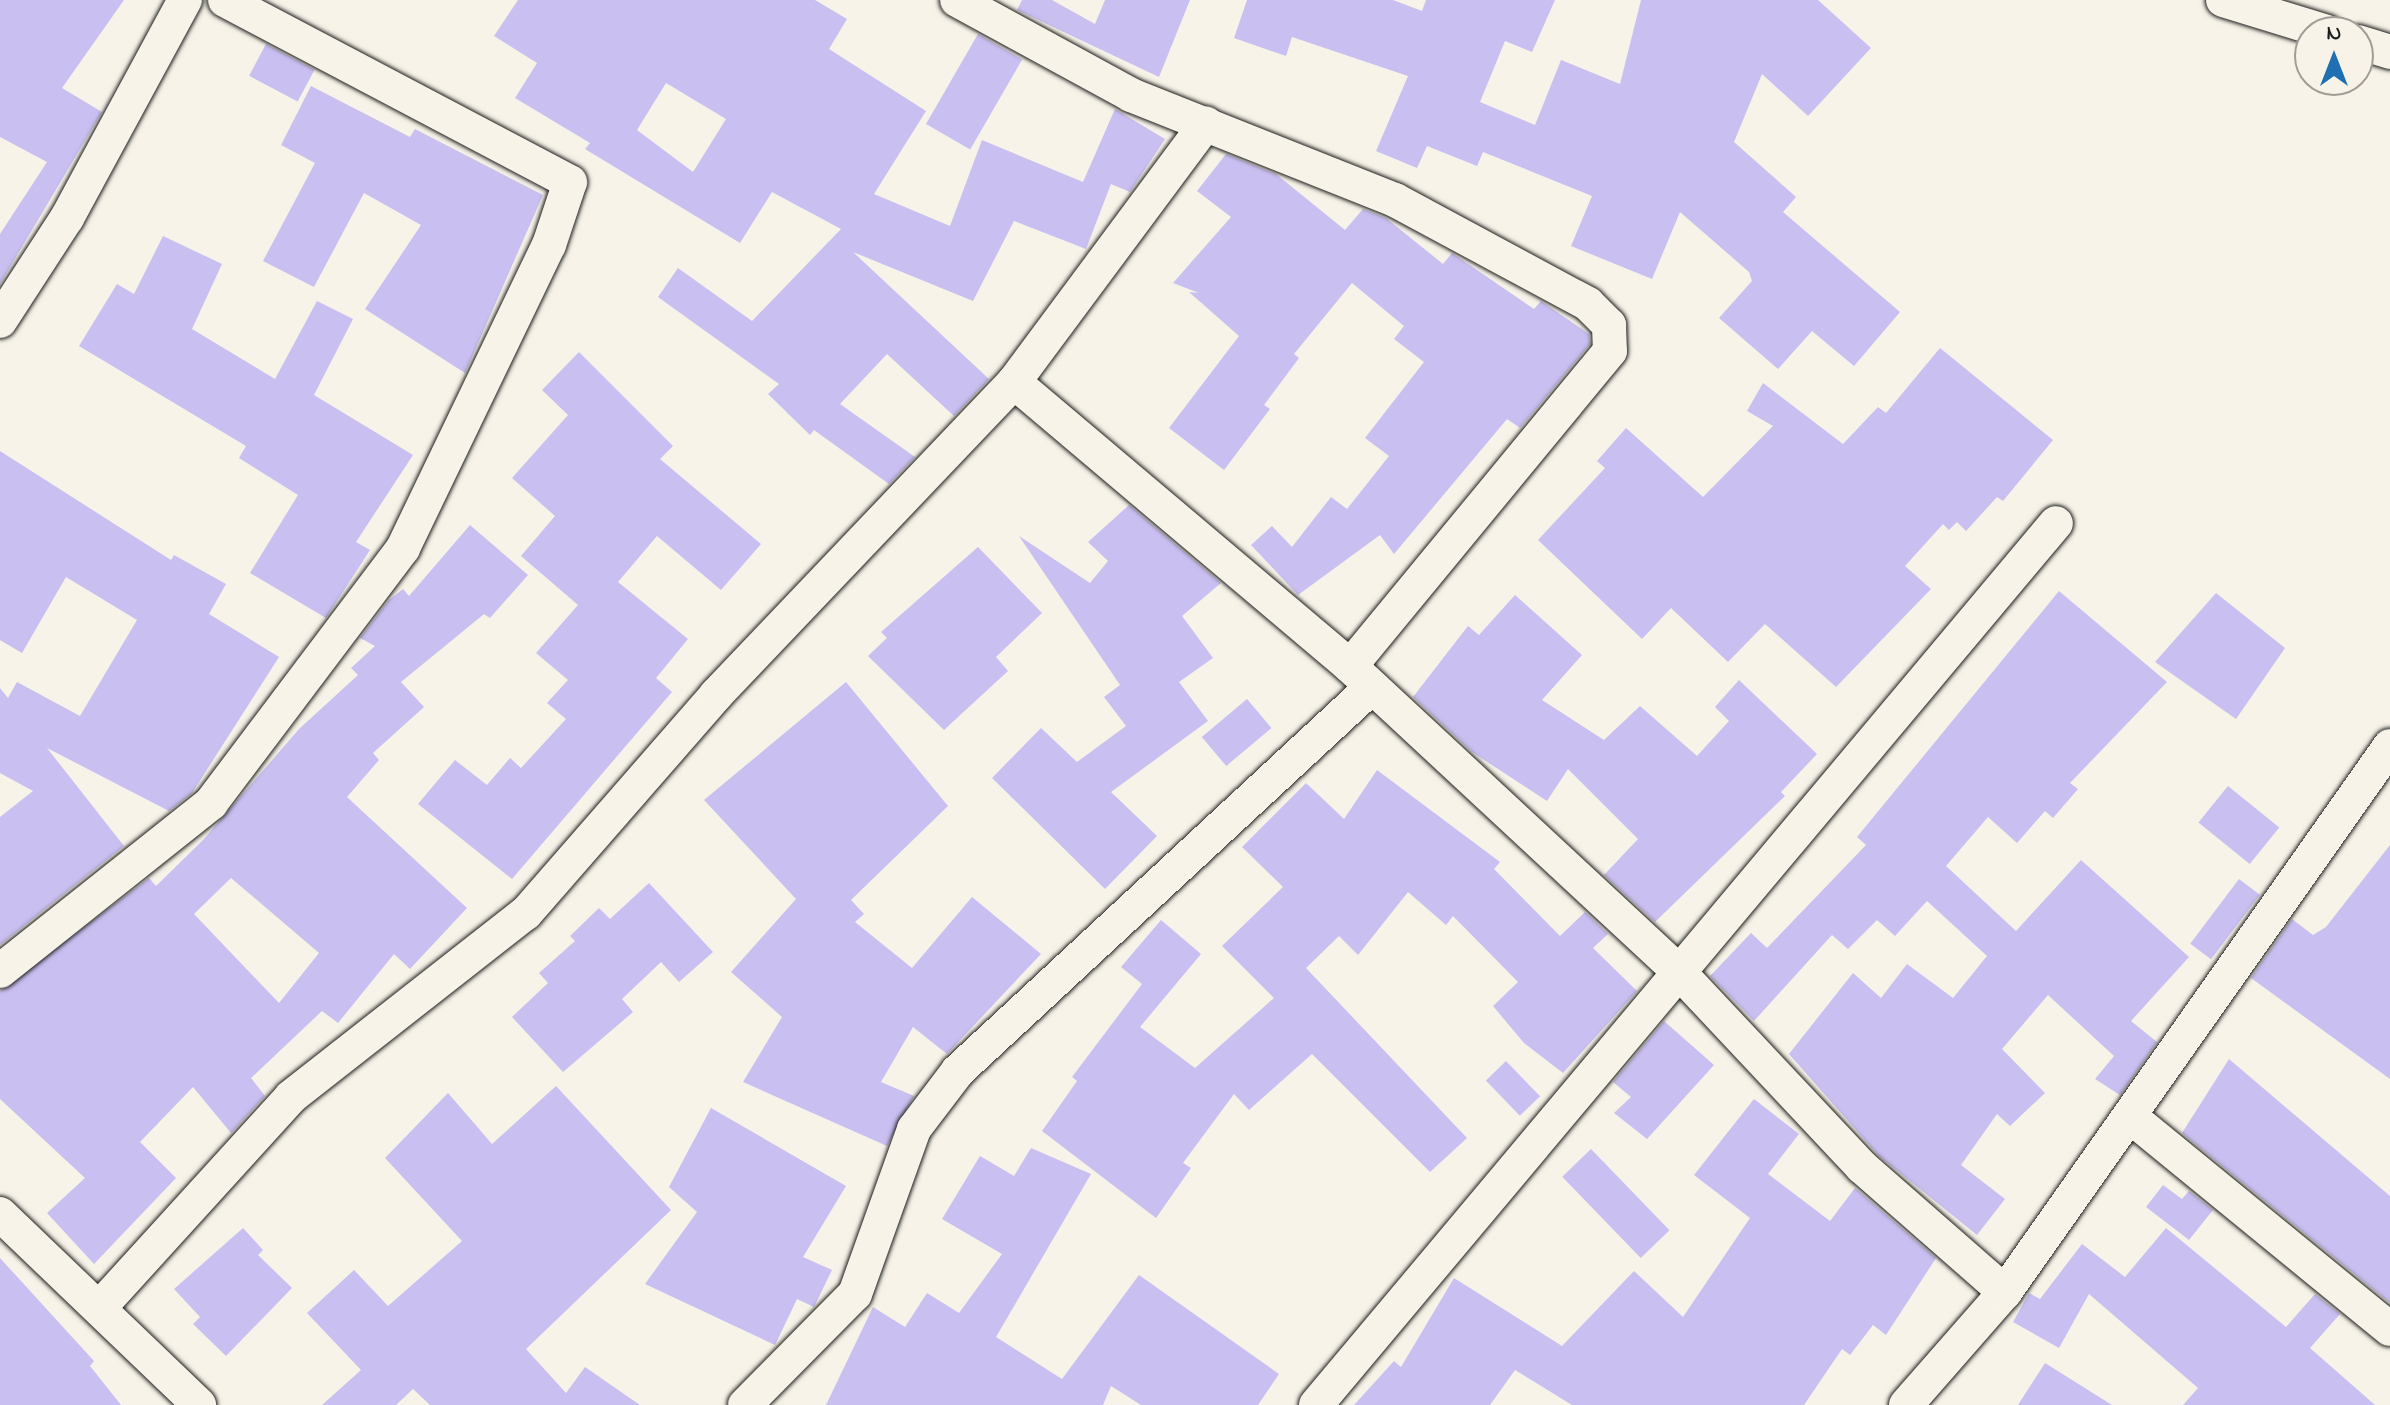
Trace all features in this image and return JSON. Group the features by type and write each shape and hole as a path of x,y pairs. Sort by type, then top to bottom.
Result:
{"street":[{"path":"0,321 67,218 185,0"},
{"path":"0,971 211,803 403,548 549,245 570,182 225,0"},
{"path":"745,1405 855,1294 914,1129 958,1071 1361,677 1610,351 1609,325 1588,304 1395,200 1058,61 957,0"},
{"path":"2223,0 2294,22"},
{"path":"101,1306 291,1097 526,913 716,695 1014,382 1206,123"},
{"path":"1014,382 1361,677 1679,972 1862,1167 2005,1292"},
{"path":"1316,1405 2056,523"},
{"path":"1906,1405 2005,1292 2132,1118 2390,746"},
{"path":"2132,1118 2390,1329"},
{"path":"0,1214 101,1306 199,1405"}],"building":[{"path":"0,0 124,0 62,88 102,112 0,284 0,234 47,162 0,137"},
{"path":"518,0 815,0 847,19 829,49 926,111 874,194 950,226 982,140 1083,182 1115,109 1165,139 1130,192 1111,184 1086,249 1014,221 973,301 853,252 989,379 954,416 887,354 840,404 915,457 889,484 814,430 810,435 768,394 779,384 658,297 678,268 752,321 841,229 772,192 740,243 585,149 590,143 515,98 537,63 494,36","holes":["666,83 726,119 693,172 637,130"]},
{"path":"1022,0 1052,0 1095,24 1105,0 1190,0 1159,77 1017,10"},
{"path":"1247,0 1393,0 1422,11 1426,0 1555,0 1532,52 1505,41 1480,102 1535,125 1561,60 1620,84 1641,0 1818,0 1871,48 1808,116 1762,74 1734,142 1796,197 1783,212 1900,312 1854,366 1812,331 1778,369 1719,318 1752,281 1749,272 1680,212 1652,279 1571,246 1592,196 1483,152 1477,166 1427,146 1417,168 1376,151 1408,76 1292,37 1286,56 1234,38"},
{"path":"978,34 1022,60 970,150 926,124"},
{"path":"266,44 315,70 298,102 249,76"},
{"path":"311,86 410,137 415,129 543,195 465,373 365,309 421,225 364,193 314,287 263,261 315,163 281,145"},
{"path":"1226,154 1276,174 1345,230 1363,209 1386,218 1443,264 1452,253 1534,309 1541,301 1589,334 1590,344 1520,428 1507,419 1394,554 1380,535 1298,595 1251,545 1272,526 1292,547 1331,497 1347,509 1389,456 1365,438 1424,362 1394,339 1404,326 1352,283 1294,354 1299,358 1264,405 1270,409 1224,470 1169,428 1239,336 1189,292 1199,293 1173,283 1231,217 1197,191"},
{"path":"163,236 222,264 192,329 275,379 317,301 353,319 314,395 413,455 356,542 370,550 326,618 250,573 298,495 239,458 246,446 79,346 117,284 134,294"},
{"path":"1940,348 2053,440 2003,501 1997,497 1966,531 1957,522 1949,530 1943,524 1905,566 1931,589 1836,687 1765,624 1728,662 1671,608 1642,639 1538,540 1605,468 1597,461 1626,428 1703,497 1773,426 1747,411 1763,383 1843,444 1878,407 1886,413"},
{"path":"579,352 673,446 660,459 761,544 721,590 657,536 618,582 688,639 656,678 672,692 512,879 418,804 455,760 487,785 510,758 521,768 566,719 547,703 568,680 536,653 578,605 521,556 555,516 512,478 568,415 542,390"},
{"path":"0,451 171,560 174,555 226,584 209,614 279,657 192,793 169,811 47,748 124,846 0,945 0,817 33,791 0,773 0,688 8,698 17,682 80,716 137,620 66,577 22,653 0,640"},
{"path":"1129,505 1221,583 1182,616 1213,658 1179,682 1208,721 1111,792 1157,836 1105,889 992,778 1041,728 1077,762 1126,726 1104,697 1120,685 1019,536 1090,583 1108,561 1088,542"},
{"path":"470,525 528,575 490,618 484,614 401,682 424,707 373,753 379,760 347,797 467,908 410,969 394,954 338,1023 322,1011 251,1078 265,1096 231,1133 193,1087 140,1142 176,1178 94,1264 47,1213 85,1178 0,1099 0,991 149,878 156,886 203,840 299,729 358,675 351,668 375,646 360,638 389,600 403,589 409,596","holes":["231,878 319,953 279,1003 194,914"]},
{"path":"978,547 1042,613 996,657 1008,671 944,730 868,656 887,638 881,632"},
{"path":"2059,591 2167,682 2070,783 2078,789 2053,818 2045,811 2017,843 1988,817 1946,866 2016,931 2081,860 2189,957 2131,1021 2157,1042 2120,1095 2095,1079 2114,1056 2048,995 2002,1049 2045,1093 2010,1126 1997,1114 1961,1165 2005,1199 1977,1235 1879,1156 1789,1054 1853,973 1881,998 1907,964 1953,998 1987,956 1927,901 1895,936 1877,920 1848,949 1832,935 1754,1021 1710,976 1751,933 1767,948 1866,845 1857,837"},
{"path":"2216,593 2285,648 2236,719 2155,662"},
{"path":"1515,595 1582,655 1542,700 1604,740 1640,706 1697,756 1729,721 1715,707 1739,680 1817,754 1781,792 1785,796 1655,922 1604,875 1638,839 1568,769 1547,801 1472,752 1413,697 1468,626 1479,635"},
{"path":"846,682 948,806 851,900 864,914 855,922 912,968 972,897 1041,954 947,1054 913,1027 881,1082 914,1096 887,1146 743,1082 782,1017 731,972 796,899 704,800"},
{"path":"1247,699 1271,728 1226,766 1202,737"},
{"path":"1377,770 1500,862 1494,869 1560,936 1585,912 1608,934 1593,948 1637,991 1563,1073 1524,1043 1493,1006 1518,982 1453,916 1446,925 1408,892 1358,955 1339,936 1306,968 1467,1138 1430,1172 1312,1054 1249,1110 1234,1094 1183,1163 1191,1168 1156,1218 1042,1131 1077,1081 1072,1077 1142,984 1121,967 1161,920 1201,954 1140,1027 1195,1068 1274,998 1222,946 1283,887 1242,847 1306,783 1344,819"},
{"path":"2228,786 2279,828 2250,864 2198,823"},
{"path":"2390,845 2390,1079 2251,978 2292,919 2313,935 2326,927"},
{"path":"2239,879 2260,895 2211,959 2190,944"},
{"path":"649,883 713,952 679,982 661,962 622,999 633,1012 563,1072 512,1017 548,983 539,973 575,941 570,936 599,908 610,919"},
{"path":"1664,1021 1714,1065 1647,1139 1614,1113 1631,1097 1613,1082"},
{"path":"2229,1059 2390,1196 2390,1303 2182,1133"},
{"path":"1506,1061 1540,1096 1520,1116 1486,1080"},
{"path":"556,1086 671,1210 526,1349 566,1393 585,1367 640,1405 430,1405 413,1389 396,1405 322,1405 361,1370 307,1313 354,1270 388,1306 462,1241 385,1158 448,1093 492,1144"},
{"path":"1754,1099 1799,1134 1768,1174 1830,1221 1855,1188 1936,1258 1886,1335 1873,1325 1850,1355 1842,1349 1804,1405 1572,1405 1515,1370 1490,1405 1354,1405 1394,1361 1401,1367 1454,1278 1562,1346 1634,1271 1683,1317 1750,1218 1694,1175"},
{"path":"711,1108 846,1186 803,1257 832,1270 814,1307 797,1299 775,1345 645,1284 697,1212 669,1187"},
{"path":"1031,1148 1091,1174 996,1337 1062,1379 1139,1275 1279,1374 1258,1405 1141,1405 1111,1386 1103,1405 826,1405 873,1307 905,1327 927,1293 959,1313 1002,1254 942,1219 980,1156 1014,1176"},
{"path":"1591,1149 1669,1230 1641,1258 1562,1177"},
{"path":"2163,1185 2182,1199 2189,1191 2213,1210 2189,1240 2146,1207"},
{"path":"243,1228 263,1250 258,1255 292,1288 226,1356 193,1324 200,1317 174,1289"},
{"path":"2166,1228 2286,1327 2315,1294 2340,1314 2310,1348 2375,1405 2183,1405 2198,1388 2089,1294 2059,1348 2013,1322 2029,1293 2040,1299 2082,1244 2125,1277"},
{"path":"0,1258 94,1361 90,1366 121,1405 0,1405"},
{"path":"2045,1363 2112,1405 2018,1405"}]}
